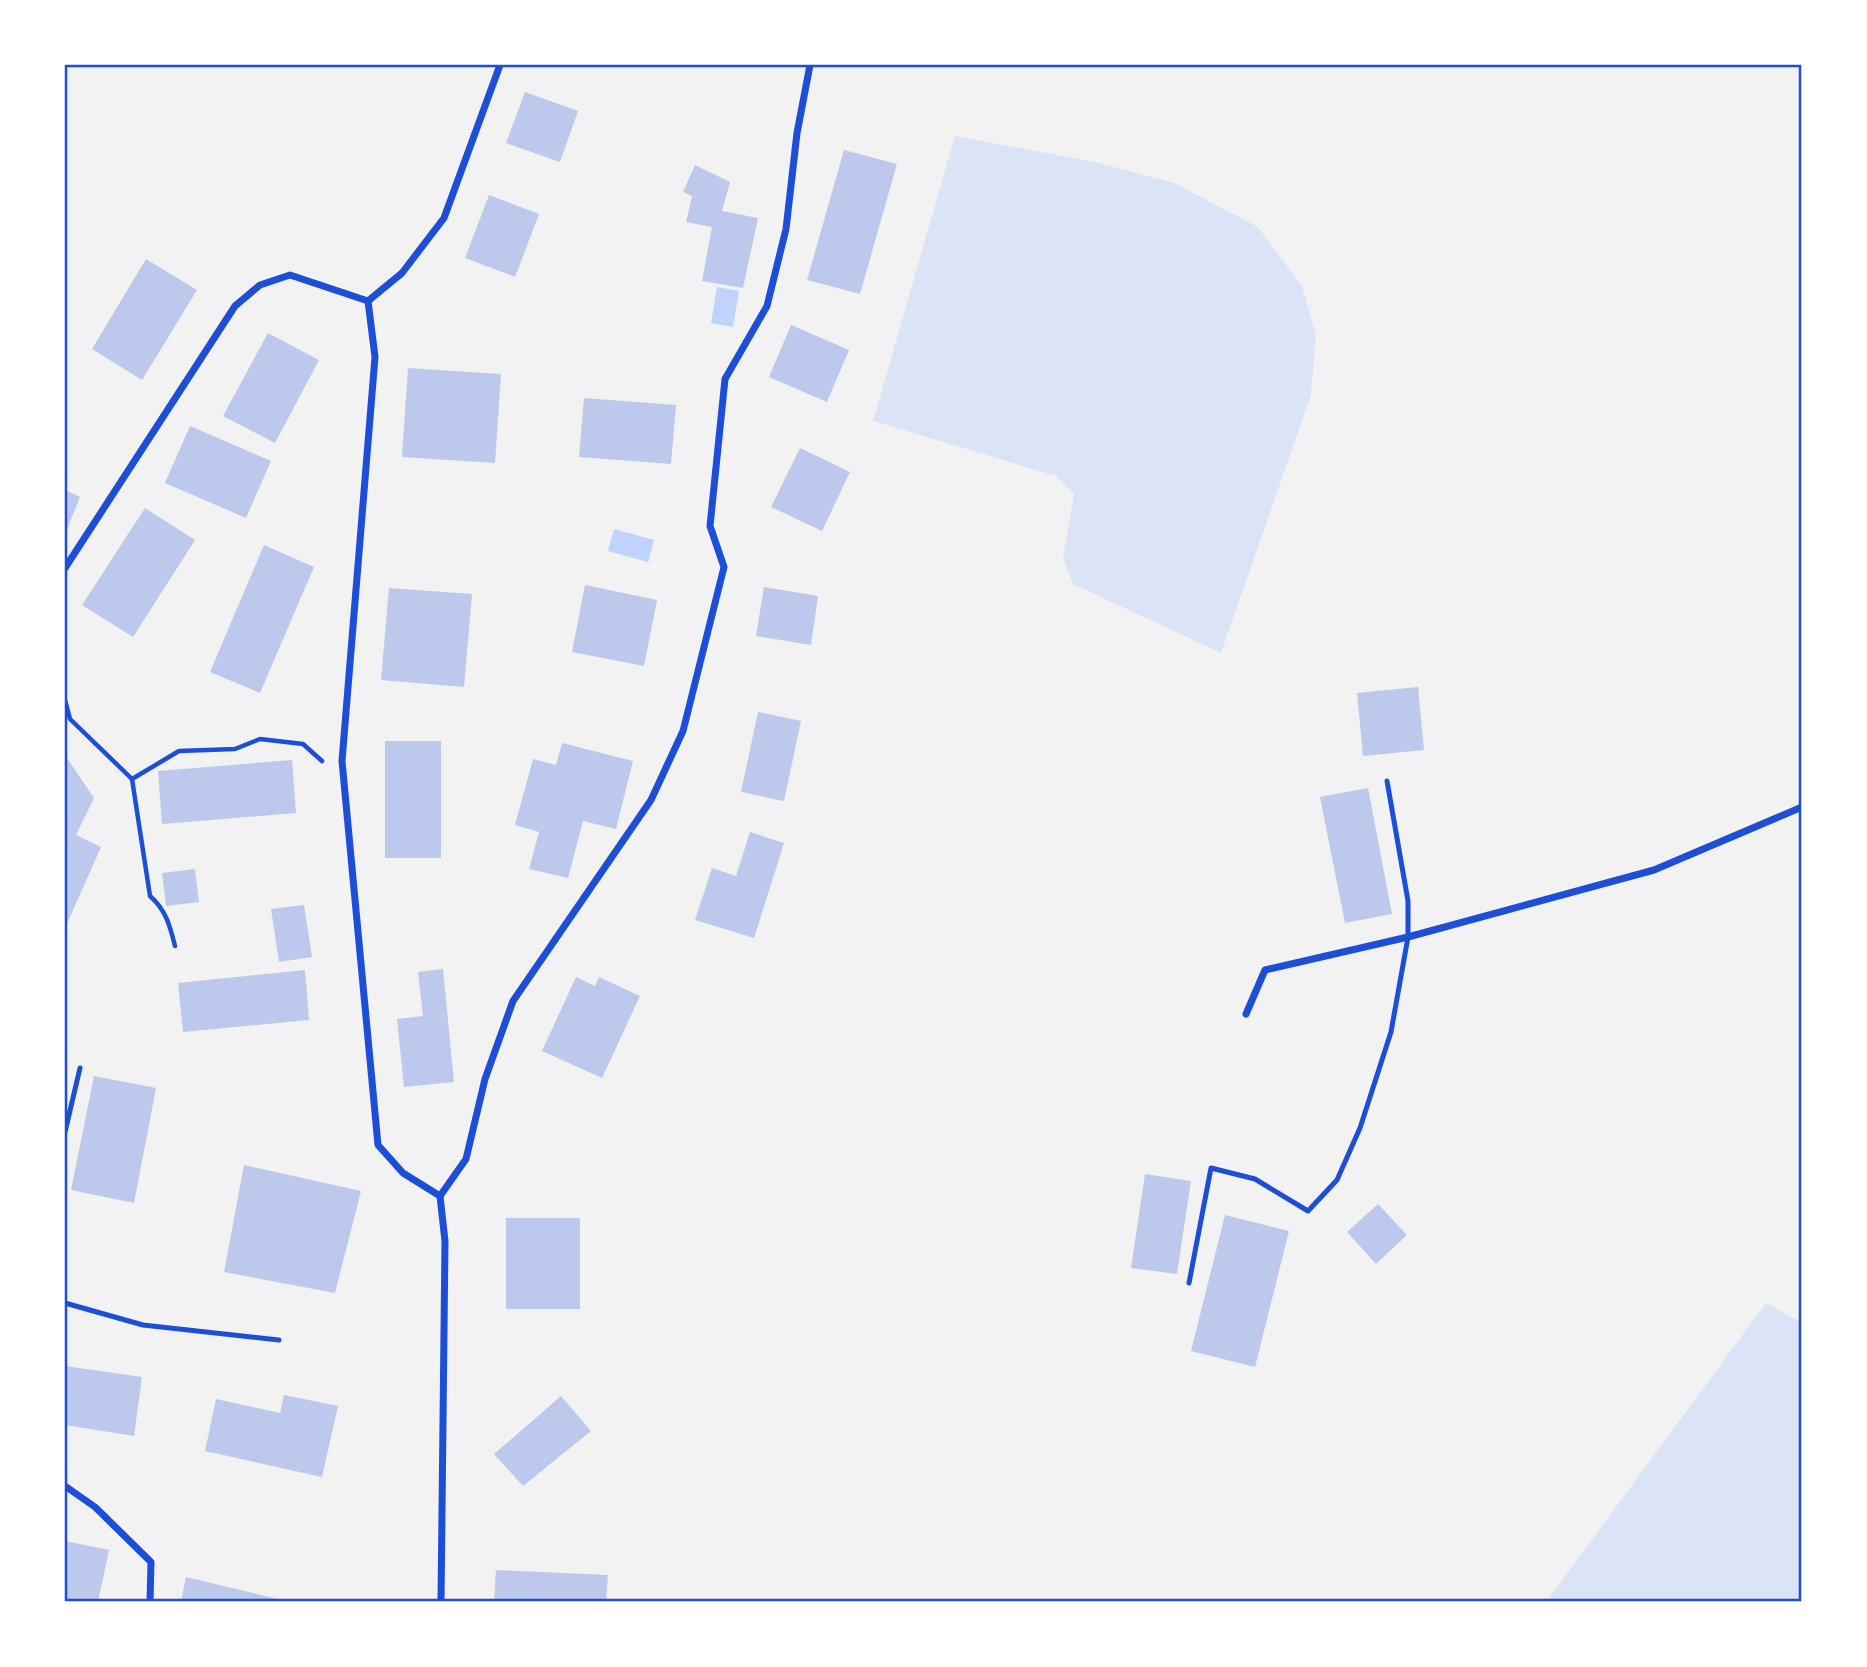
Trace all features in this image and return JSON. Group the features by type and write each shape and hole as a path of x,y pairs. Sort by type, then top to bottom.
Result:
{"street":[{"path":"368,302 402,273 444,218 500,65"},
{"path":"441,1602 445,1241 440,1196 466,1159 485,1079 513,1001 651,800 683,731 724,567 710,526 725,379 767,306 786,229 797,133 810,65"},
{"path":"65,568 235,306 260,285 290,275 368,302"},
{"path":"368,302 374,357 342,761 378,1145 403,1173 440,1196"},
{"path":"1246,1014 1265,970 1408,937 1654,870 1802,807"},
{"path":"65,1486 95,1507 151,1562 150,1602"}],"lane":[{"path":"1189,1283 1211,1168 1255,1180 1308,1211 1337,1180 1360,1128 1391,1032 1408,937 1408,901 1387,781"},
{"path":"65,1132 80,1068"},
{"path":"65,1303 143,1325 279,1340"}],"path":[{"path":"65,700 70,719 132,779 150,896 159,904 169,923 174,946"},
{"path":"132,779 179,751 235,749 260,739 303,744 323,762 342,761"}],"shaded area":[{"path":"955,136 1095,162 1174,183 1258,227 1302,286 1316,335 1311,395 1221,653 1073,584 1063,558 1074,494 1056,476 873,421"},
{"path":"1766,1303 1802,1323 1802,1602 1546,1602"}],"water":[{"path":"717,287 739,291 733,327 711,323"},
{"path":"614,529 654,540 648,562 608,551"}],"building":[{"path":"525,92 578,111 560,162 506,143"},
{"path":"844,150 897,164 860,294 807,280"},
{"path":"695,165 730,182 722,211 758,218 743,288 702,281 712,227 686,222 692,196 683,192"},
{"path":"489,195 539,214 515,277 465,258"},
{"path":"146,259 197,290 142,380 92,349"},
{"path":"791,325 849,350 827,402 769,377"},
{"path":"268,333 319,360 275,443 223,416"},
{"path":"408,368 501,374 495,463 402,457"},
{"path":"584,398 676,405 671,464 579,457"},
{"path":"190,426 271,461 246,518 165,483"},
{"path":"800,448 850,472 822,531 771,507"},
{"path":"65,490 80,497 65,534"},
{"path":"145,508 195,540 133,637 82,605"},
{"path":"264,545 314,567 260,693 210,672"},
{"path":"585,585 657,600 644,666 572,652"},
{"path":"764,587 818,596 811,645 756,636"},
{"path":"389,588 472,594 464,687 381,680"},
{"path":"1418,687 1424,750 1363,756 1357,693"},
{"path":"758,712 801,721 784,801 741,792"},
{"path":"385,741 441,741 441,858 385,858"},
{"path":"562,743 633,761 616,829 583,821 568,878 529,869 539,832 515,825 533,759 556,765"},
{"path":"65,755 94,798 76,835 101,847 65,928"},
{"path":"292,760 296,813 162,824 158,771"},
{"path":"1368,788 1392,914 1345,923 1320,797"},
{"path":"750,832 784,843 754,938 695,920 712,868 736,876"},
{"path":"195,869 199,902 166,906 162,873"},
{"path":"304,905 312,957 279,962 271,909"},
{"path":"443,969 454,1082 404,1087 397,1019 423,1016 418,972"},
{"path":"305,970 309,1020 183,1032 178,983"},
{"path":"576,977 595,986 599,977 640,996 602,1078 542,1051"},
{"path":"94,1076 156,1088 134,1203 71,1190"},
{"path":"244,1165 361,1191 335,1293 224,1272"},
{"path":"1145,1174 1191,1181 1177,1274 1131,1268"},
{"path":"1378,1204 1407,1235 1376,1264 1347,1232"},
{"path":"1225,1215 1289,1231 1255,1367 1191,1351"},
{"path":"506,1218 580,1218 580,1309 506,1309"},
{"path":"65,1366 142,1377 134,1436 65,1425"},
{"path":"284,1395 338,1406 322,1477 205,1451 216,1399 280,1413"},
{"path":"561,1396 591,1431 523,1486 494,1454"},
{"path":"65,1541 109,1550 98,1602 65,1602"},
{"path":"496,1570 608,1575 606,1602 494,1602"},
{"path":"186,1577 286,1601 286,1602 181,1602"}]}
